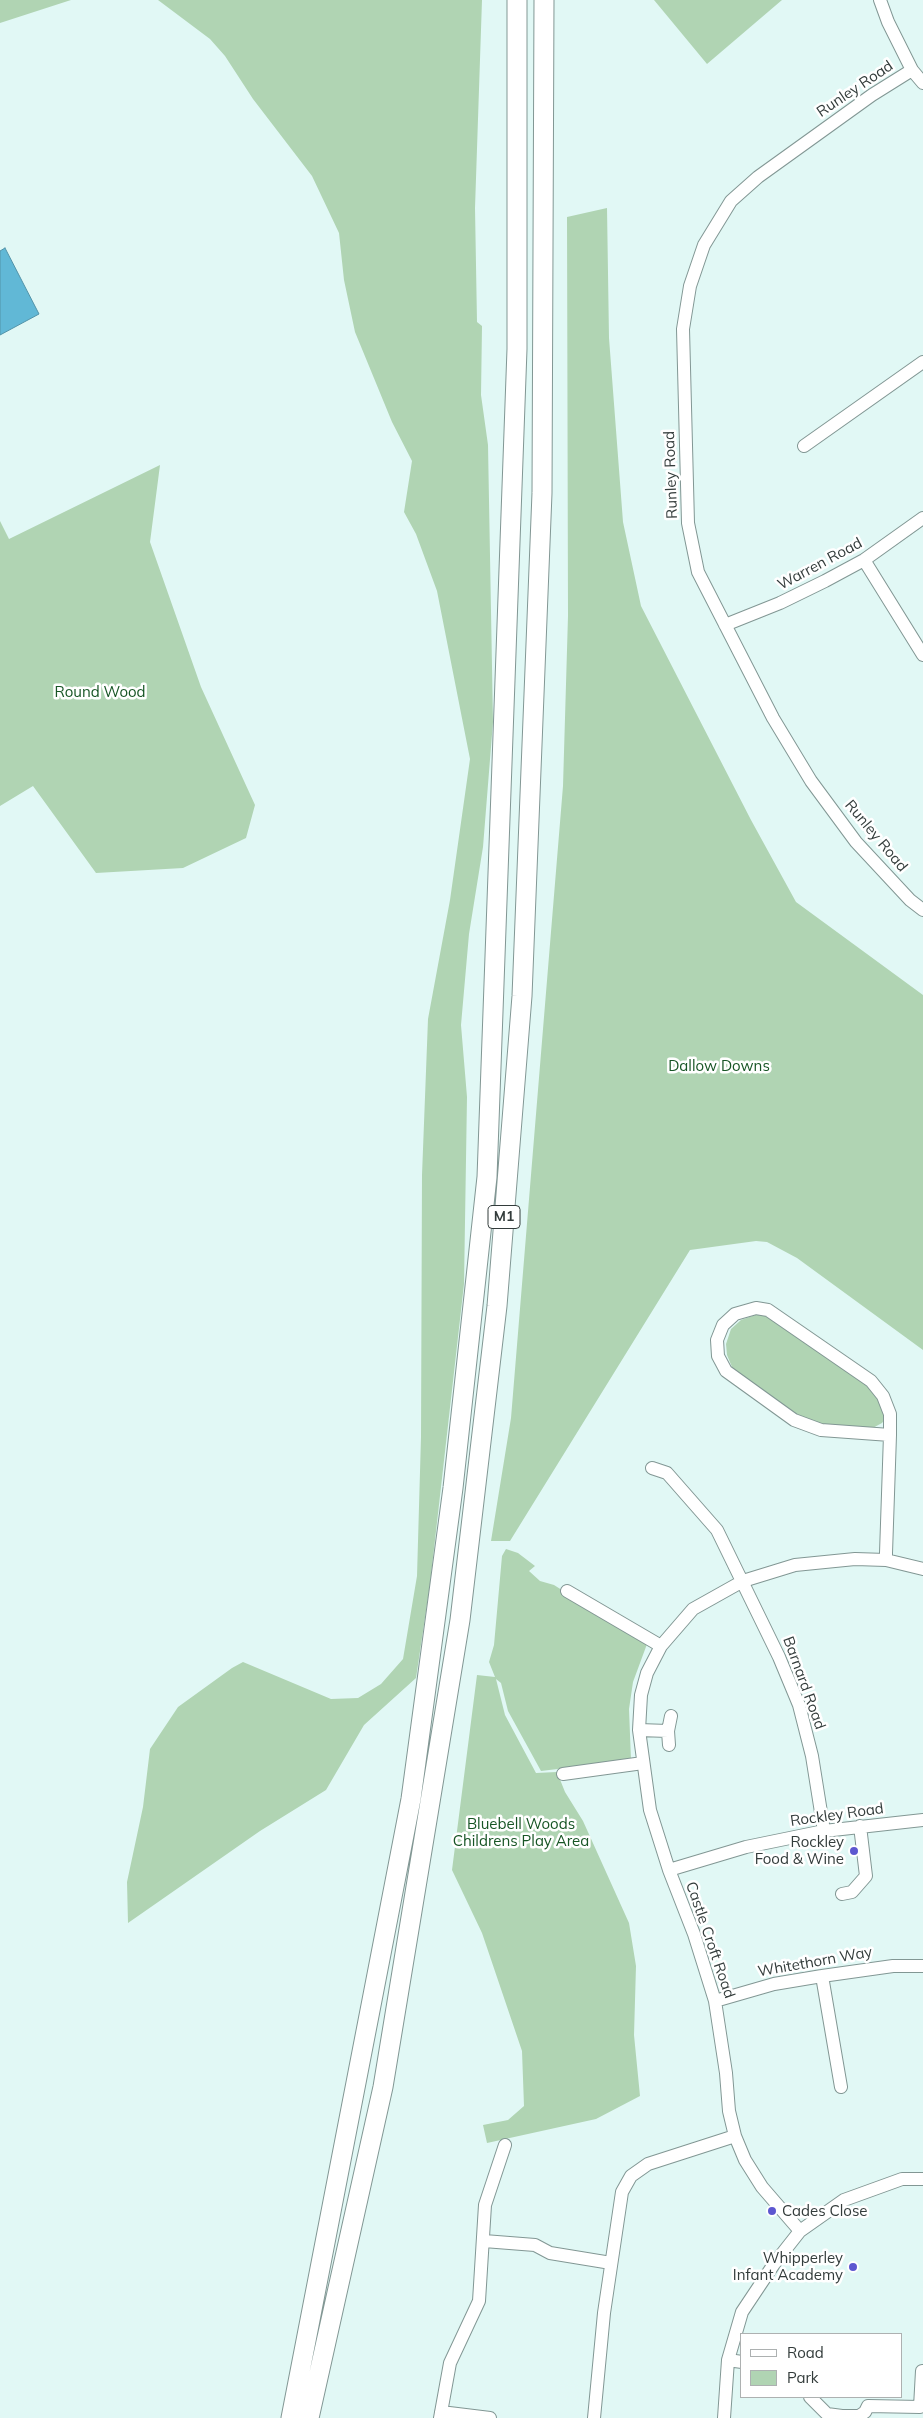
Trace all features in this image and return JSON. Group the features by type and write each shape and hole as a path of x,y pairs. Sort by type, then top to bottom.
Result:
{"highway":[{"name":"M1","path":"291,2418 411,1800 453,1488 487,1176 517,350 518,0"},
{"name":"M1","path":"309,2418 383,2087 460,1620 497,1306 522,996 542,502 544,0"}],"street":[{"path":"880,0 884,15 912,70 923,83"},
{"name":"Runley Road","path":"912,70 758,177 731,202 704,245 690,286 683,329 688,523 698,572 773,718 811,781 856,842 910,900 923,910"},
{"path":"804,446 923,362"},
{"name":"Warren Road","path":"725,625 780,604 864,560 923,518"},
{"path":"864,560 923,655"},
{"path":"886,1560 890,1435 890,1414 883,1396 871,1381 768,1310 756,1308 735,1314 723,1325 717,1340 718,1356 726,1371 794,1420 821,1430 890,1435"},
{"name":"Barnard Road","path":"652,1468 668,1473 718,1530 743,1581 779,1657 798,1706 814,1764 824,1831"},
{"name":"Castle Croft Road","path":"800,2231 762,2187 744,2160 735,2136 729,2111 726,2073 715,2001 694,1934 669,1870 650,1810 639,1730 641,1695 647,1673 661,1646 693,1609 743,1581 795,1565 855,1559 886,1560 923,1569"},
{"path":"567,1591 661,1646"},
{"path":"669,1745 668,1731 671,1716"},
{"path":"639,1730 668,1731"},
{"path":"563,1774 643,1763"},
{"name":"Rockley Road","path":"669,1870 746,1847 824,1831 923,1820"},
{"path":"842,1894 852,1892 866,1876 860,1826"},
{"name":"Whitethorn Way","path":"715,2001 774,1984 893,1966 923,1966"},
{"path":"822,1976 841,2087"},
{"path":"594,2418 611,2263 622,2192 631,2176 648,2164 735,2136"},
{"path":"490,2418 440,2415 450,2363 479,2301 485,2205 505,2145"},
{"path":"724,2418 728,2360 742,2312 774,2264 800,2231 844,2200 902,2179 923,2179"},
{"path":"484,2241 535,2245 550,2252 611,2263"},
{"path":"728,2360 740,2362"},
{"path":"811,2398 827,2414 834,2415 859,2416 865,2412 868,2401 920,2407 922,2371"}],"green space":[{"path":"0,0 71,0 0,23"},
{"path":"158,0 482,0 475,208 477,322 482,326 481,395 488,445 493,722 483,847 469,934 461,1025 467,1097 464,1284 430,1584 416,1678 364,1725 326,1790 260,1831 128,1923 127,1882 143,1807 150,1749 178,1707 243,1662 331,1699 358,1698 381,1684 403,1659 417,1576 421,1437 422,1175 428,1019 450,900 470,759 437,591 416,534 404,512 412,461 392,422 355,332 344,280 339,233 312,176 253,99 225,56 210,39"},
{"path":"654,0 782,0 707,64"},
{"name":"Dallow Downs","path":"607,208 609,338 623,522 641,606 751,820 796,902 923,995 923,1350 797,1258 767,1242 756,1241 690,1250 510,1541 491,1541 511,1418 563,786 568,616 567,217"},
{"name":"Round Wood","path":"160,465 150,542 201,687 255,805 246,838 183,868 96,873 33,786 0,806 0,521 9,539"},
{"path":"761,1313 861,1377 878,1395 886,1418 882,1423 869,1430 832,1427 790,1411 743,1380 732,1367 727,1355 726,1344 731,1329 741,1320"},
{"name":"Bluebell Woods Childrens Play Area","path":"506,1549 518,1553 535,1566 529,1571 540,1581 554,1585 647,1644 633,1682 629,1709 631,1760 541,1771 508,1711 501,1683 496,1679 505,1715 536,1773 557,1772 565,1792 583,1821 629,1923 636,1966 634,2035 640,2096 596,2119 487,2143 483,2125 508,2120 524,2106 522,2051 482,1933 452,1870 477,1675 495,1677 489,1662 494,1645 502,1556"}],"water":[{"path":"5,248 39,314 0,335 0,251"}],"place":[{"name":"Rockley Food & Wine","path":"854,1851"},
{"name":"Cades Close","path":"772,2211"},
{"name":"Whipperley Infant Academy","path":"853,2267"}]}
